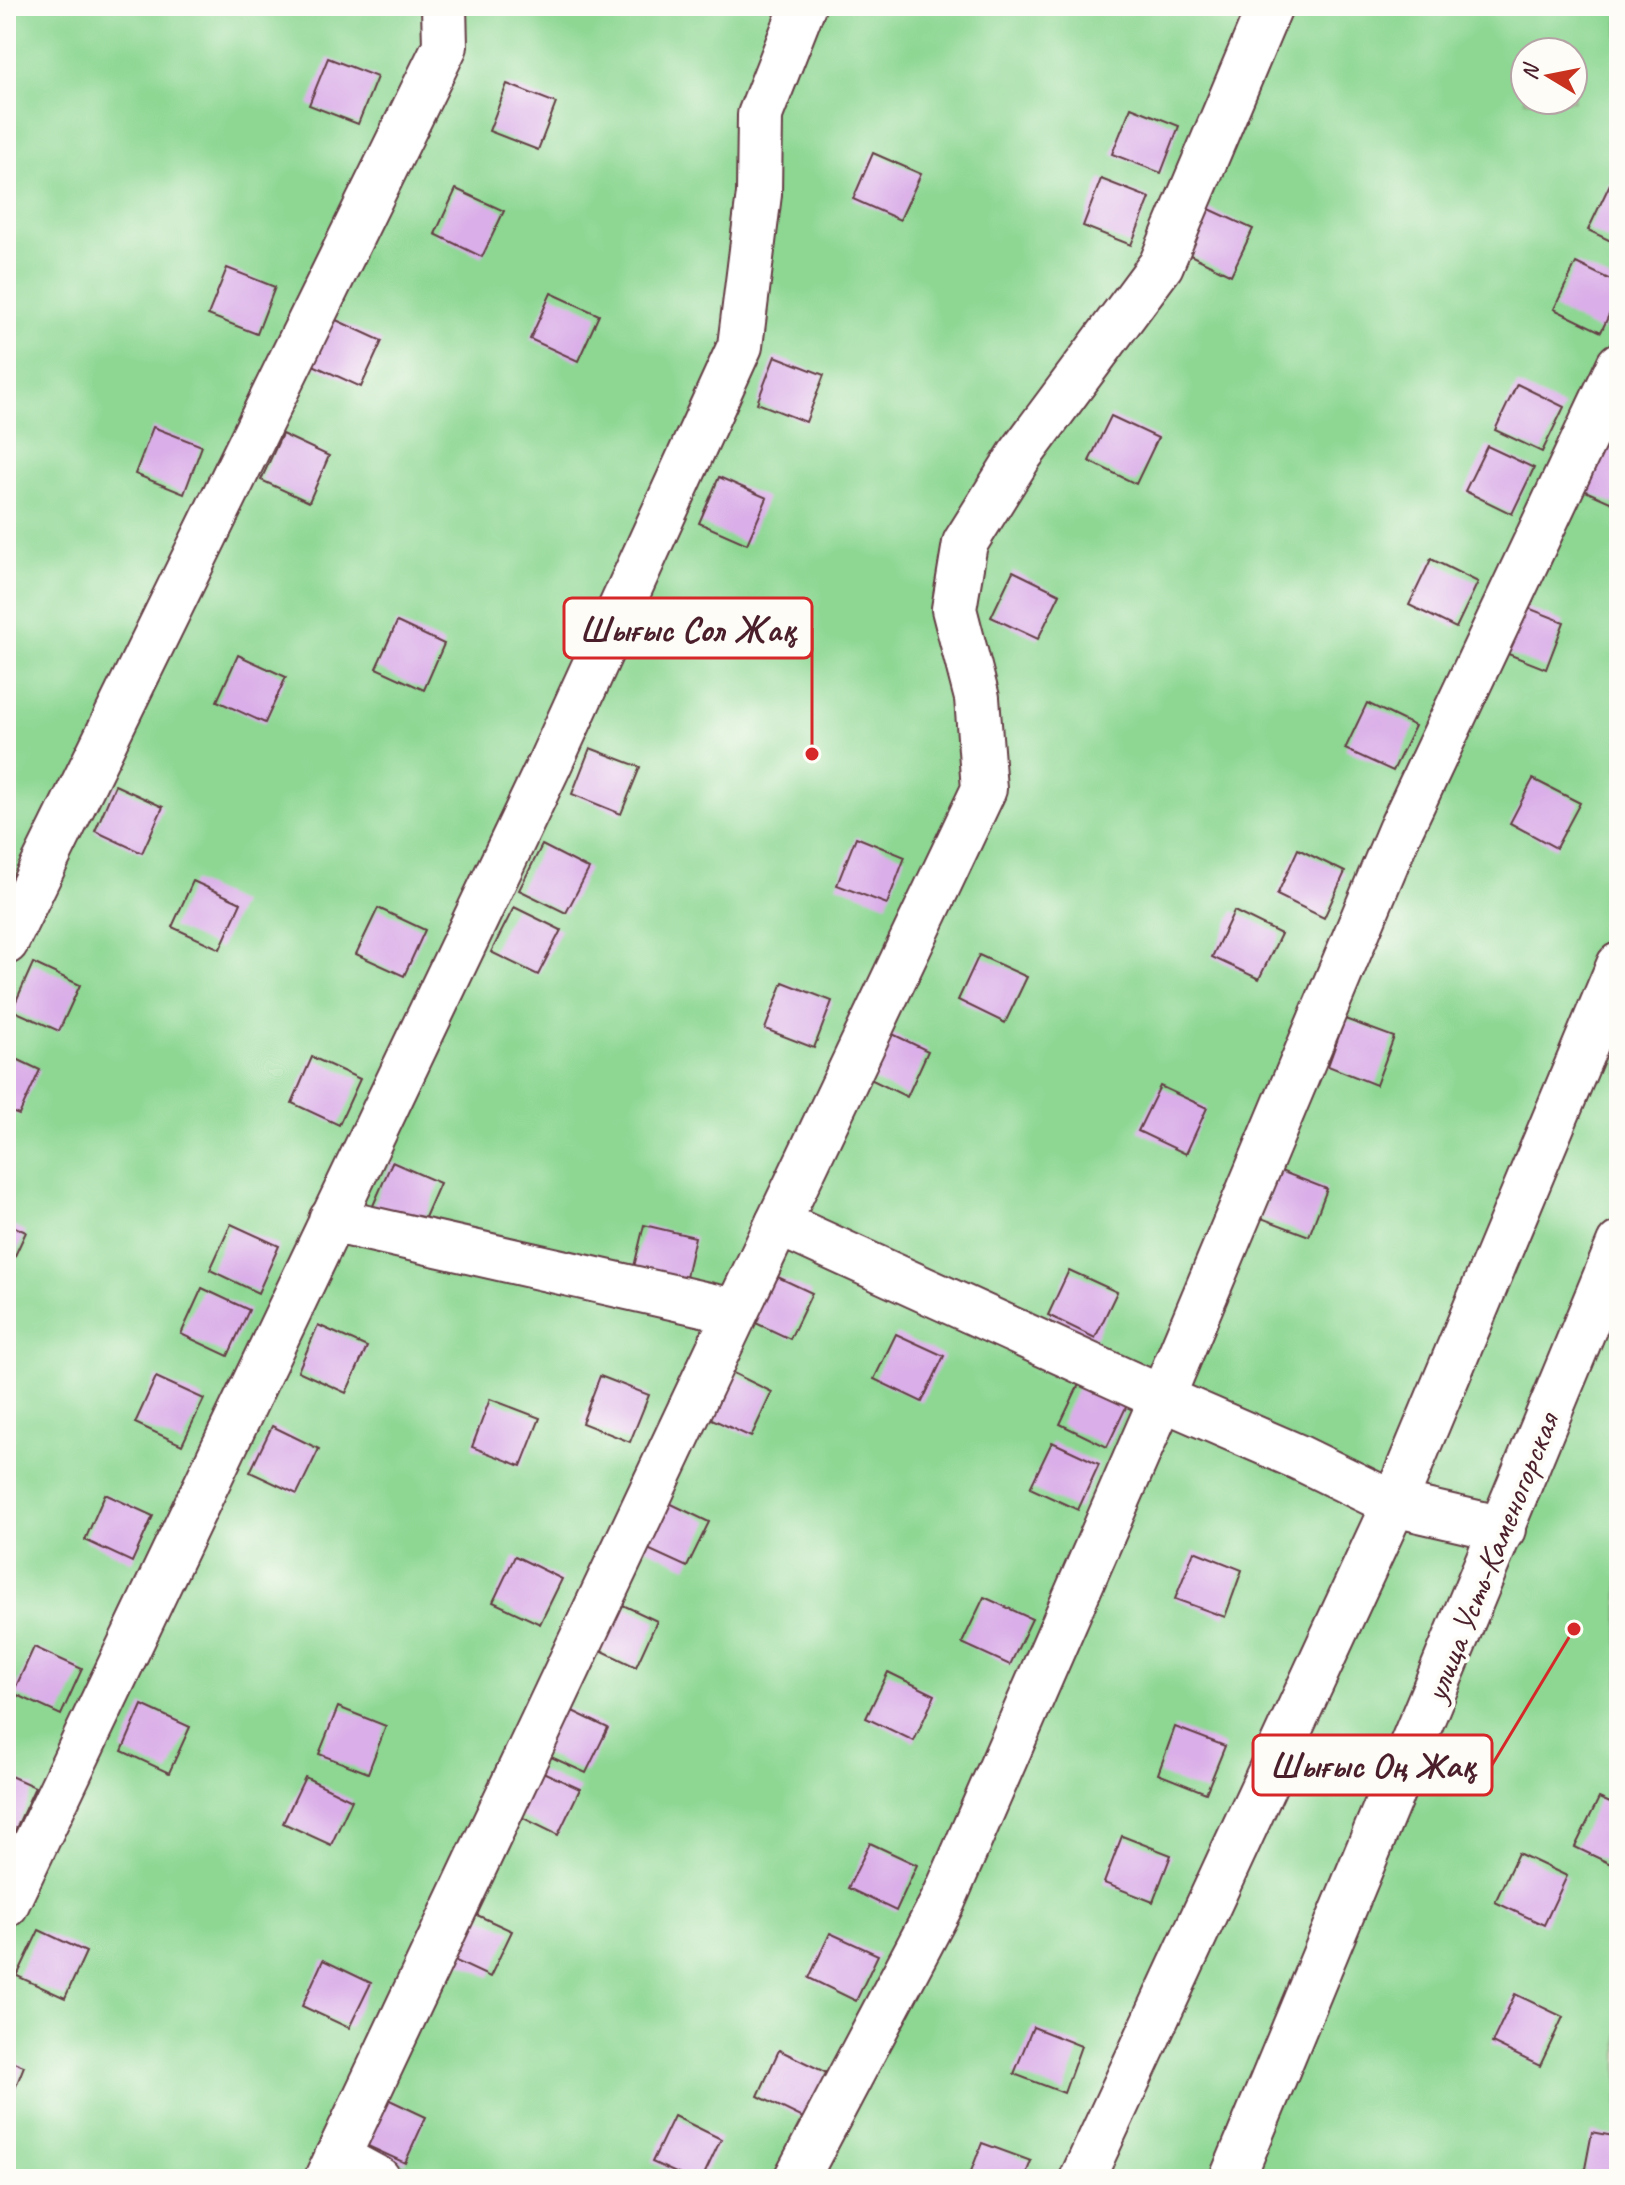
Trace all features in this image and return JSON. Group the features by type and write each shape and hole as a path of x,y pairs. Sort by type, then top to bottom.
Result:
{"street":[{"path":"6,942 445,46 444,6"},
{"path":"6,1905 550,763 740,346 759,194 760,115 803,6"},
{"path":"378,2179 332,2168 734,1311 984,789 977,698 954,609 965,543 1020,455 1161,265 1270,6"},
{"path":"796,2179 943,1901 1162,1398 1400,830 1619,365"},
{"path":"1093,2174 1394,1504 1619,965"},
{"path":"331,1220 734,1311"},
{"path":"778,1223 1298,1457 1394,1504 1503,1529"},
{"name":"улица Усть-Каменогорская","path":"1232,2179 1619,1244"}],"green space":[{"path":"6,6 1619,6 1619,2179 6,2179"}],"building":[{"path":"898,6 920,6 917,13"},
{"path":"328,58 377,77 358,124 309,105"},
{"path":"507,84 556,103 538,150 489,131"},
{"path":"1131,107 1179,126 1161,173 1112,154"},
{"path":"873,153 921,174 900,220 853,199"},
{"path":"1101,179 1150,198 1131,245 1083,226"},
{"path":"1610,184 1619,189 1619,245 1588,230"},
{"path":"456,189 504,211 482,257 435,234"},
{"path":"1205,207 1253,229 1231,275 1184,252"},
{"path":"1576,263 1619,284 1619,294 1601,332 1554,309"},
{"path":"227,268 275,287 257,334 208,315"},
{"path":"551,293 599,315 578,361 530,339"},
{"path":"334,319 382,341 361,387 313,365"},
{"path":"775,356 824,375 806,422 757,403"},
{"path":"1517,384 1564,407 1542,452 1495,430"},
{"path":"1111,416 1158,438 1136,484 1089,461"},
{"path":"153,427 202,446 184,494 135,474"},
{"path":"282,434 329,456 309,502 261,480"},
{"path":"1596,440 1619,451 1619,506 1574,486"},
{"path":"1487,446 1534,468 1512,514 1465,491"},
{"path":"719,477 767,498 747,544 699,523"},
{"path":"1431,559 1478,582 1456,628 1409,605"},
{"path":"1013,571 1060,594 1038,639 991,617"},
{"path":"1515,603 1564,622 1546,669 1498,650"},
{"path":"397,622 444,644 424,690 376,668"},
{"path":"238,655 286,677 265,723 217,701"},
{"path":"1367,703 1415,726 1393,771 1345,749"},
{"path":"590,748 640,767 621,814 572,794"},
{"path":"1533,779 1580,803 1556,848 1510,823"},
{"path":"115,785 163,807 142,853 95,831"},
{"path":"856,837 905,857 887,904 837,885"},
{"path":"542,845 589,869 566,913 519,890"},
{"path":"1298,849 1345,872 1324,918 1277,895"},
{"path":"193,881 241,903 220,949 172,927"},
{"path":"514,907 561,930 538,975 491,952"},
{"path":"378,908 425,930 404,976 356,954"},
{"path":"1234,911 1281,934 1259,979 1212,957"},
{"path":"979,955 1027,977 1005,1023 958,1000"},
{"path":"33,963 80,985 59,1031 12,1010"},
{"path":"783,982 832,1001 814,1048 765,1029"},
{"path":"1345,1019 1394,1037 1376,1085 1328,1066"},
{"path":"882,1029 928,1051 907,1097 860,1074"},
{"path":"6,1054 40,1070 19,1115 6,1110"},
{"path":"312,1057 360,1079 339,1125 292,1103"},
{"path":"1160,1086 1207,1108 1186,1154 1138,1131"},
{"path":"392,1162 440,1183 420,1229 372,1208"},
{"path":"1278,1170 1327,1189 1309,1236 1261,1218"},
{"path":"6,1223 26,1232 6,1275"},
{"path":"231,1224 279,1246 258,1293 210,1270"},
{"path":"644,1225 695,1237 684,1286 632,1275"},
{"path":"1069,1270 1117,1292 1095,1338 1048,1315"},
{"path":"765,1271 812,1293 790,1339 743,1317"},
{"path":"202,1288 249,1310 228,1356 181,1334"},
{"path":"318,1325 367,1347 346,1393 298,1371"},
{"path":"896,1334 944,1356 922,1402 874,1379"},
{"path":"725,1369 772,1392 751,1437 703,1415"},
{"path":"600,1376 649,1395 630,1442 582,1423"},
{"path":"156,1377 204,1399 182,1445 135,1423"},
{"path":"1082,1378 1129,1401 1107,1447 1060,1424"},
{"path":"490,1399 540,1418 521,1466 472,1447"},
{"path":"272,1426 319,1449 297,1494 250,1472"},
{"path":"1052,1442 1099,1464 1078,1510 1030,1488"},
{"path":"105,1494 153,1516 132,1562 85,1540"},
{"path":"661,1499 709,1522 687,1567 639,1545"},
{"path":"1194,1551 1242,1570 1225,1617 1175,1599"},
{"path":"515,1556 562,1579 540,1624 493,1602"},
{"path":"984,1597 1032,1619 1010,1665 962,1643"},
{"path":"610,1599 657,1621 636,1667 588,1644"},
{"path":"34,1647 82,1669 61,1715 13,1693"},
{"path":"888,1672 935,1695 914,1741 866,1718"},
{"path":"142,1705 190,1727 169,1773 122,1751"},
{"path":"560,1705 608,1728 586,1773 538,1751"},
{"path":"338,1707 386,1726 368,1773 319,1754"},
{"path":"1175,1727 1225,1746 1206,1793 1158,1774"},
{"path":"1619,1728 1619,1750 1611,1746"},
{"path":"532,1767 580,1789 558,1835 511,1812"},
{"path":"6,1774 35,1787 14,1833 6,1829"},
{"path":"305,1777 352,1800 331,1845 283,1823"},
{"path":"1599,1798 1619,1807 1619,1868 1575,1847"},
{"path":"1122,1836 1171,1855 1153,1902 1104,1883"},
{"path":"870,1843 917,1865 896,1911 848,1888"},
{"path":"1518,1853 1567,1876 1544,1925 1495,1902"},
{"path":"464,1909 512,1931 490,1977 443,1955"},
{"path":"39,1930 86,1952 65,1998 17,1976"},
{"path":"830,1933 878,1955 856,2001 809,1978"},
{"path":"323,1960 371,1983 349,2028 302,2006"},
{"path":"1515,1994 1563,2017 1540,2066 1492,2043"},
{"path":"1033,2027 1081,2046 1064,2093 1014,2074"},
{"path":"779,2050 827,2073 805,2119 758,2096"},
{"path":"6,2059 24,2066 6,2111"},
{"path":"379,2095 426,2117 405,2163 357,2141"},
{"path":"674,2116 721,2139 702,2179 689,2179 652,2162"},
{"path":"1592,2132 1619,2137 1619,2179 1583,2179"},
{"path":"982,2143 1031,2161 1024,2179 968,2179"}],"place":[{"name":"Шығыс Сол Жақ","path":"812,754"},
{"name":"Шығыс Оң Жақ","path":"1574,1629"}]}
